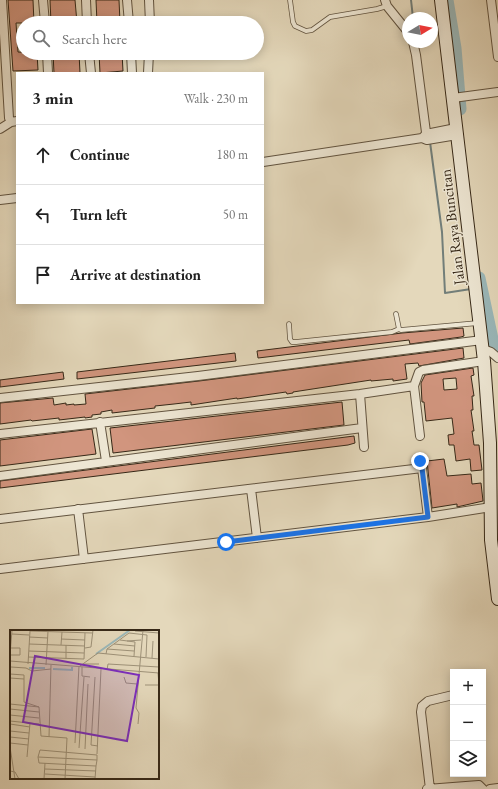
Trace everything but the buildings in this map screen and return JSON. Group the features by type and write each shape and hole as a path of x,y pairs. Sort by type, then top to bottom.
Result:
{"street":[{"path":"0,130 14,121 9,118 3,54 2,0"},
{"path":"43,0 44,16"},
{"path":"86,0 87,16"},
{"path":"127,0 128,16"},
{"path":"149,0 150,16"},
{"name":"Jalan Raya Buncitan","path":"441,0 456,98 457,132 480,322 481,362 490,443 488,507 495,552 498,599"},
{"path":"491,0 498,57"},
{"path":"386,3 402,24"},
{"path":"414,48 428,137"},
{"path":"47,60 48,72"},
{"path":"90,60 91,72"},
{"path":"131,60 132,72"},
{"path":"148,72 149,60"},
{"path":"456,98 498,92"},
{"path":"264,162 457,132"},
{"path":"0,200 16,198"},
{"path":"0,398 480,343 498,358"},
{"path":"420,436 414,386 417,376 421,371 481,362"},
{"path":"0,434 360,394 414,386"},
{"path":"360,394 364,447"},
{"path":"100,422 106,461"},
{"path":"0,476 362,428"},
{"path":"0,519 251,489 421,464 428,517"},
{"path":"251,489 257,538"},
{"path":"0,569 428,517 488,507"},
{"path":"78,510 84,559"},
{"path":"430,789 421,712 422,706 428,701 450,696"},
{"path":"427,789 479,785 483,789"},
{"path":"490,789 498,788"}],"lane":[{"path":"290,0 292,22 295,26 306,31 312,30 330,18 377,9 386,3"},
{"path":"396,314 399,329"},
{"path":"289,324 290,339 292,342 296,342 392,332 399,329 480,322"}],"waterway":[{"path":"411,0 412,12"},
{"path":"447,0 455,48 460,109"},
{"path":"430,142 442,232 445,293 471,289"},
{"path":"479,278 495,353 498,356"}],"route":[{"path":"226,542 428,517 420,461"}]}
